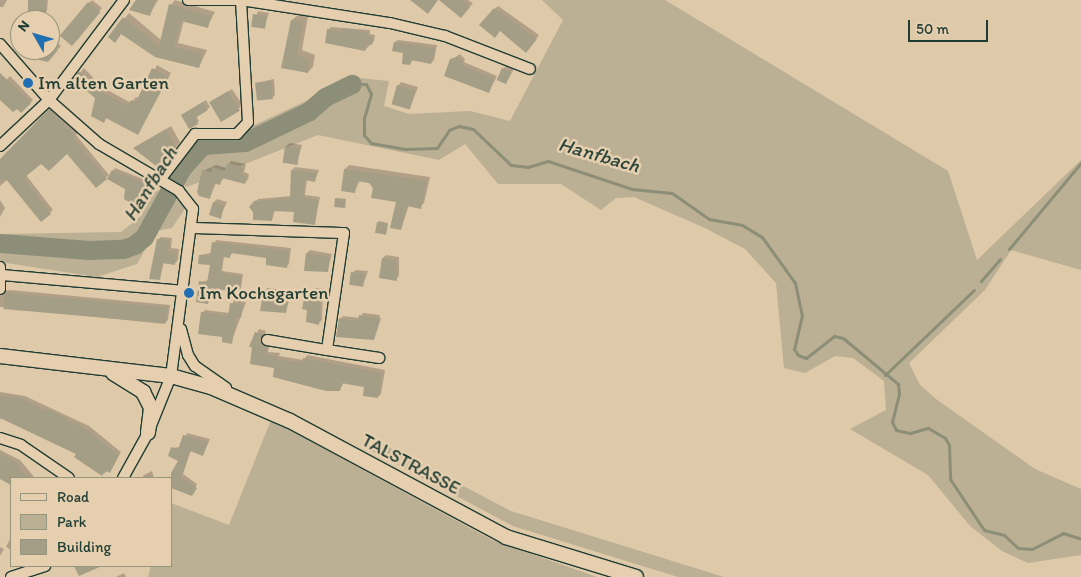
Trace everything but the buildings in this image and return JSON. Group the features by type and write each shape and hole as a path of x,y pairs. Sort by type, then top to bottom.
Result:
{"main road":[{"path":"0,356 98,367 124,377 143,392 151,408 148,433"},
{"name":"TALSTRASSE","path":"98,367 171,376 250,403 290,421 506,537 636,577"}],"street":[{"path":"0,146 49,100 124,0"},
{"path":"188,0 241,0 390,23 445,36 530,69"},
{"path":"163,182 195,134 237,134 248,122 241,0"},
{"path":"0,44 49,100 99,144 179,191 193,209 180,323 171,376 148,433 124,477"},
{"path":"192,228 344,233 327,350"},
{"path":"0,289 1,271 184,291"},
{"path":"180,323 188,355 195,366 250,403"},
{"path":"267,340 379,358"},
{"path":"0,438 22,445 68,477"},
{"path":"12,577 42,567"}],"green space":[{"path":"542,0 665,0 948,171 977,260 1081,160 1081,270 1011,250 985,290 909,363 920,385 936,399 1035,469 1081,489 1081,555 1028,563 1002,551 970,526 928,475 850,429 886,410 884,381 853,358 835,356 805,373 784,368 776,283 745,249 705,228 634,197 616,198 601,210 561,184 498,184 465,144 439,160 318,135 187,187 172,179 193,146 231,136 308,100 349,77 389,81 384,106 409,114 470,111 510,121 563,20"},
{"path":"163,189 186,207 172,228 156,231 137,264 97,277 0,262 0,234 121,232 141,216 153,192"},
{"path":"271,420 492,540 597,577 148,577 151,567 172,567 172,503 229,525"},
{"path":"379,442 511,511 724,577 678,577 513,526 372,451"}],"waterway":[{"name":"Hanfbach","path":"352,84 366,84 371,94 364,118 364,135 371,143 406,149 437,148 449,130 459,126 473,129 511,165 528,167 548,161 632,189 672,193 709,219 742,225 762,237 795,283 802,315 794,349 798,355 806,358 834,336 843,338 898,384 899,394 892,422 896,430 910,433 928,428 945,438 949,445 950,479 984,530 1004,535 1018,548 1032,549 1063,533 1081,539"},
{"name":"Hanfbach","path":"0,243 89,250 123,249 134,245 144,237 182,168 203,145 245,142 309,111 325,97 352,84"},
{"path":"1009,249 1081,163"},
{"path":"981,281 1000,259"},
{"path":"885,375 974,290"}],"place":[{"name":"Im alten Garten","path":"28,83"},
{"name":"Im Kochsgarten","path":"189,293"}]}
